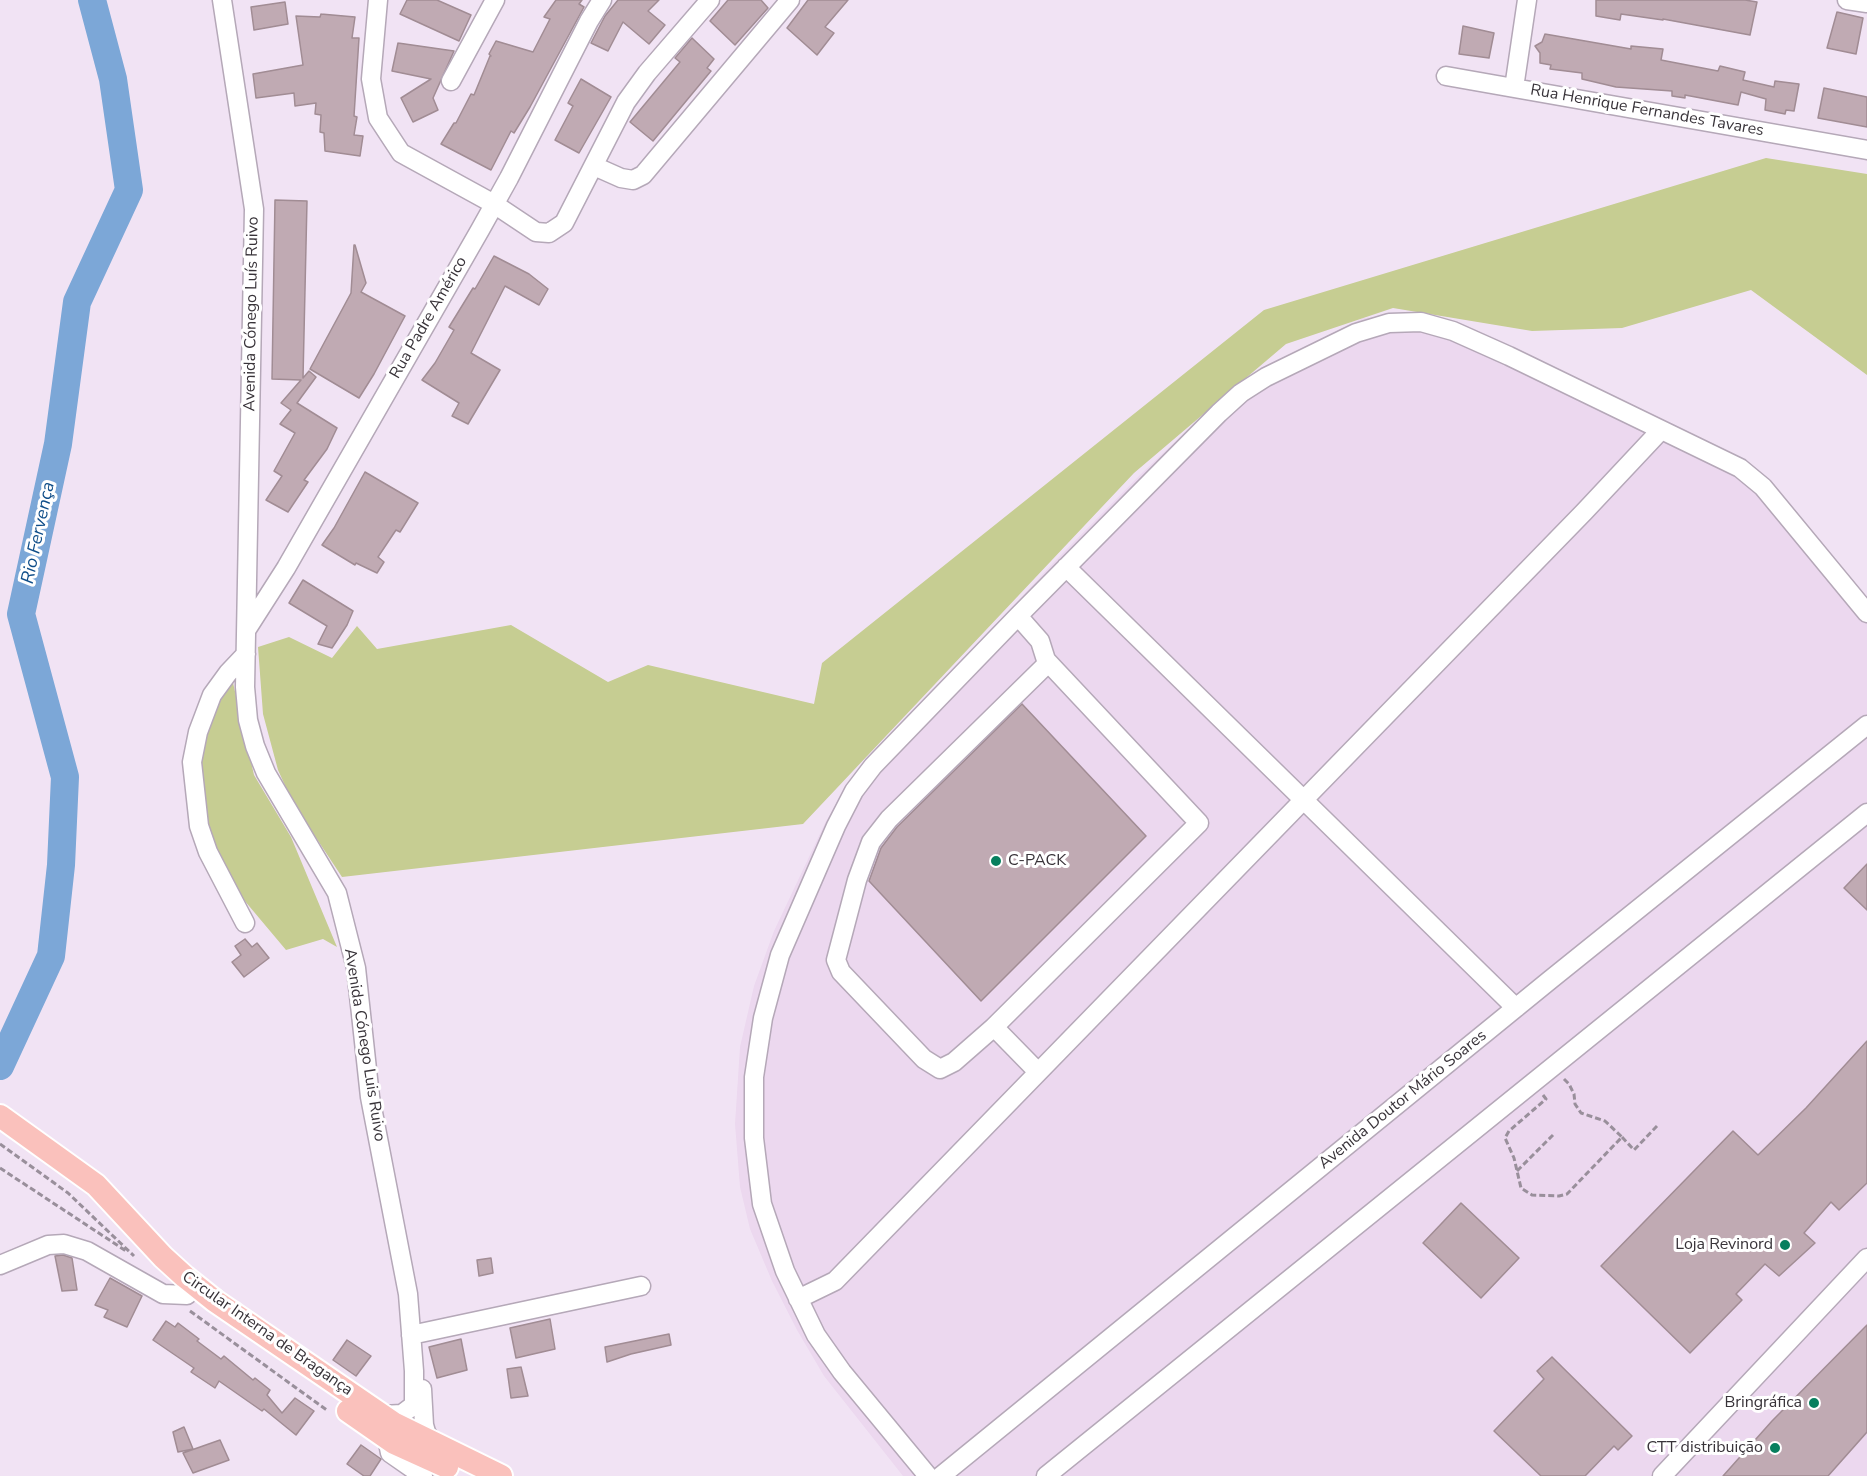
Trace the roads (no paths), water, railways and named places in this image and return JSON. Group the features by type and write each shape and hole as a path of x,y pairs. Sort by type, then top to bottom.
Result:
{"main road":[{"name":"Circular Interna de Bragança","path":"0,1116 73,1180 187,1295 387,1438 468,1476"},
{"name":"Circular Interna de Bragança","path":"0,1129 40,1150 96,1185 163,1257 200,1289 381,1415 433,1444 501,1476"}],"street":[{"name":"Avenida Cónego Luís Ruivo","path":"222,0 254,209 246,631"},
{"path":"378,0 371,79 378,118 401,153 494,204 536,232 549,234 564,223 626,102 647,73 710,0"},
{"path":"451,81 495,0"},
{"name":"Rua Padre Américo","path":"246,631 291,558 494,204 602,0"},
{"path":"594,166 621,178 633,180 643,175 790,0"},
{"name":"Rua Henrique Fernandes Tavares","path":"1527,0 1514,88 1867,150"},
{"path":"1847,0 1867,3"},
{"path":"1446,76 1514,88"},
{"path":"928,1476 842,1372 816,1335 785,1271 762,1204 754,1138 753,1077 763,1018 780,955 836,826 854,791 881,758 1219,412 1241,393 1266,377 1356,333 1389,323 1420,322 1453,331 1740,468 1763,487 1867,613"},
{"path":"798,1299 835,1281 1304,801 1661,430"},
{"path":"1066,567 1516,1008"},
{"path":"1018,616 1040,641 1048,663 1198,823 993,1027 954,1062 940,1069 924,1059 842,972 836,960 857,880 871,843 889,819 1048,663"},
{"name":"Avenida Cónego Luis Ruivo","path":"246,631 245,687 248,720 255,746 266,773 337,893 356,968 370,1097 408,1294 414,1371"},
{"path":"245,923 208,852 199,826 192,762 198,732 212,695 246,654"},
{"name":"Avenida Doutor Mário Soares","path":"941,1476 1867,725"},
{"path":"1046,1476 1867,813"},
{"path":"993,1027 1038,1072"},
{"path":"0,1265 48,1245 64,1244 87,1251 163,1294 187,1295"},
{"path":"1662,1476 1867,1258"},
{"path":"411,1335 641,1286"},
{"path":"381,1415 402,1414 414,1405 414,1371"},
{"path":"414,1371 422,1390 426,1432 433,1444"},
{"path":"387,1438 390,1453 423,1476"},
{"path":"965,1456 967,1476"}],"waterway":[{"name":"Rio Fervença","path":"0,1066 51,956 61,865 65,777 21,614 58,444 77,302 129,190 113,79 92,0"}],"place":[{"name":"C-PACK","path":"996,861"},
{"name":"Loja Revinord","path":"1785,1245"},
{"name":"Bringráfica","path":"1814,1403"},
{"name":"CTT distribuição","path":"1775,1448"}]}
